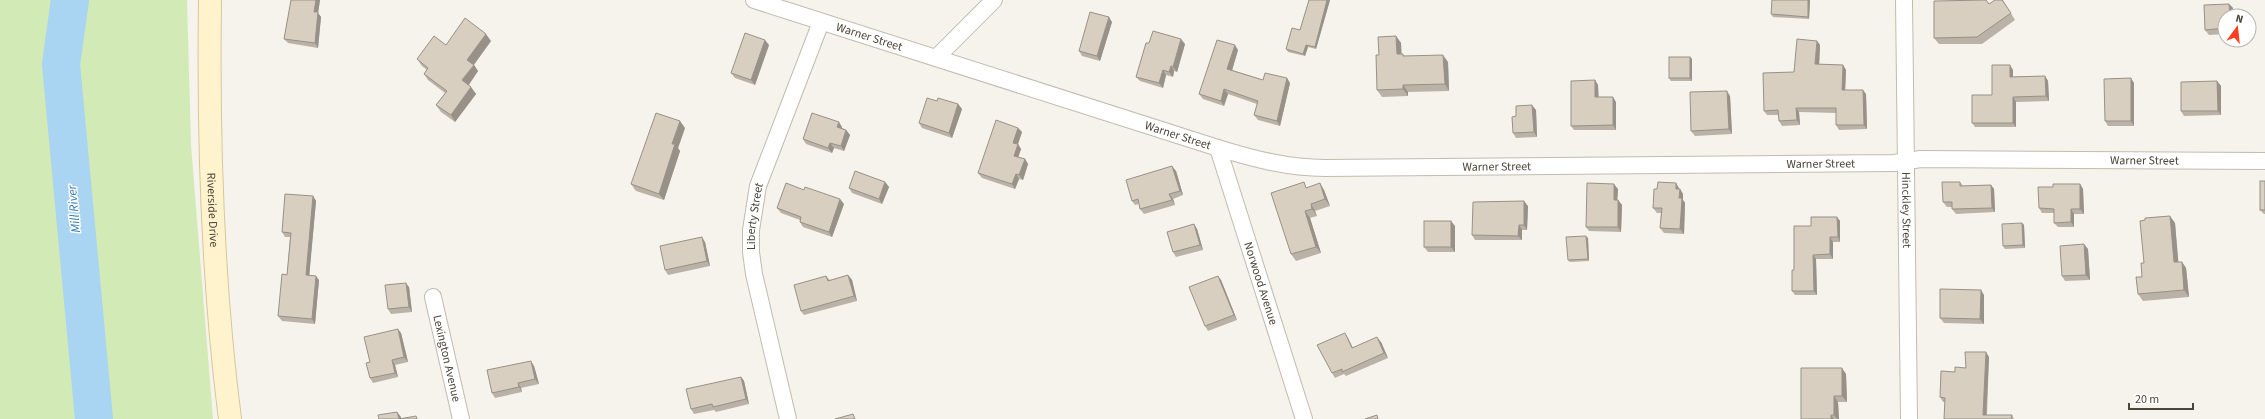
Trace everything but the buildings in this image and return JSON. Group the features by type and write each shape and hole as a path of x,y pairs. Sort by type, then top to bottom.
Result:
{"street":[{"name":"Riverside Drive","path":"210,0 212,203 219,307 230,419"},
{"name":"Warner Street","path":"754,0 937,57 1218,148 1267,162 1308,168 1921,160 2265,161"},
{"path":"937,57 994,0"},
{"name":"Hinckley Street","path":"1904,0 1909,419"},
{"name":"Liberty Street","path":"788,419 754,274 751,252 751,230 758,186 821,22"},
{"name":"Norwood Avenue","path":"1218,148 1304,419"},
{"name":"Lexington Avenue","path":"433,297 461,419"}],"green space":[{"path":"0,0 187,0 191,145 213,419 0,419"}],"waterway":[{"name":"Mill River","path":"70,0 61,64 94,419"}]}
